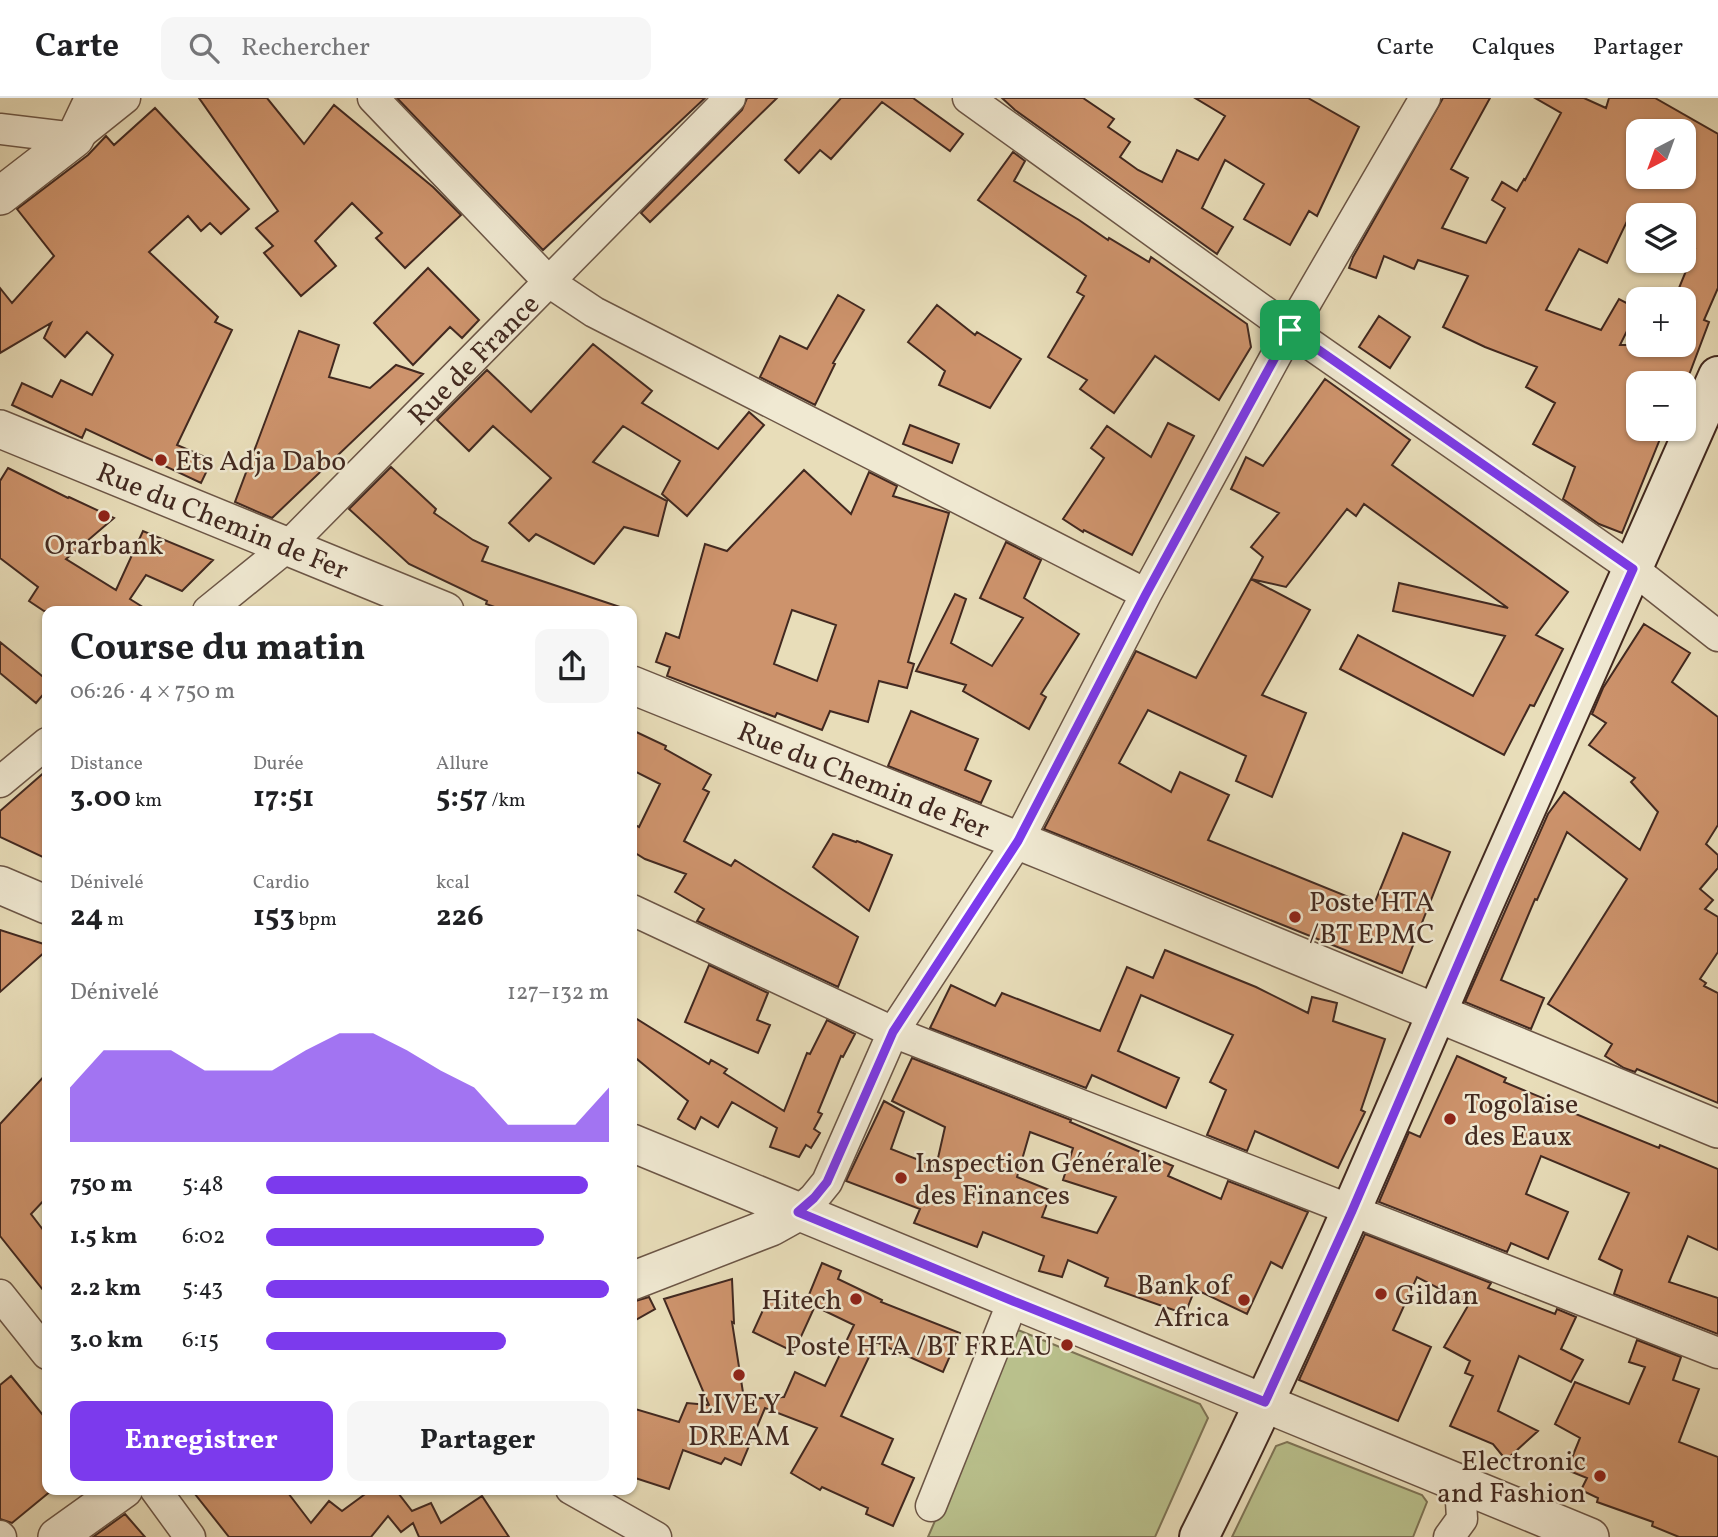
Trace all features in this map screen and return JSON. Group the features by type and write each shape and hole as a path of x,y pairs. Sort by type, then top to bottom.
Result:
{"main road":[{"path":"1199,1537 1265,1402 1352,1211 1718,376"}],"street":[{"path":"75,138 94,98"},
{"path":"0,196 125,98"},
{"path":"373,98 549,282 606,319 1146,594"},
{"name":"Rue de France","path":"214,606 288,546 730,98"},
{"path":"968,98 1290,330 1633,569 1718,636"},
{"path":"637,1279 771,1227 798,1212 827,1182 893,1032 1018,841 1146,594 1290,330 1425,98"},
{"path":"0,129 75,138"},
{"name":"Rue du Chemin de Fer","path":"0,429 433,606"},
{"name":"Rue du Chemin de Fer","path":"637,687 1718,1129"},
{"path":"0,782 42,747"},
{"path":"0,885 42,903"},
{"path":"637,912 893,1032 1718,1353"},
{"path":"637,1145 1590,1537"},
{"path":"0,1295 42,1348"},
{"path":"931,1506 1013,1301"},
{"path":"1449,1537 1462,1519 1460,1483"},
{"path":"57,1537 116,1495"},
{"path":"159,1495 190,1537"},
{"path":"582,1495 656,1537"}],"green space":[{"path":"1018,1330 1200,1404 1208,1418 1155,1537 928,1537"},
{"path":"1287,1442 1422,1495 1427,1502 1413,1537 1232,1537 1276,1446"}],"building":[{"path":"199,98 267,98 304,144 334,105 433,187 461,215 405,268 376,238 382,233 352,203 315,241 336,266 301,296 264,253 273,246 256,228 278,211"},
{"path":"397,98 705,98 543,250"},
{"path":"747,98 777,98 650,222 641,213 742,110"},
{"path":"841,98 913,98 963,134 950,151 882,102 831,159 820,150 799,173 785,160"},
{"path":"1002,98 1083,98 1114,119 1108,127 1130,142 1120,157 1162,182 1177,150 1198,160 1225,116 1195,98 1308,98 1359,127 1317,216 1309,211 1290,245 1244,219 1264,184 1225,160 1202,208 1233,227 1217,254"},
{"path":"1443,98 1490,98 1451,169 1468,178 1442,228 1486,243 1505,208 1492,200 1502,182 1517,191 1561,113 1535,98 1584,98 1606,108 1609,98 1655,98 1692,119 1626,119 1626,189 1696,189 1696,121 1718,134 1718,288 1704,320 1709,322 1696,356 1696,287 1679,287 1685,273 1696,273 1696,203 1626,203 1626,223 1607,263 1579,249 1546,310 1601,330 1619,299 1626,303 1626,333 1620,345 1626,345 1626,357 1696,357 1691,371 1626,371 1626,441 1659,441 1622,533 1599,524 1563,499 1575,467 1533,444 1555,403 1526,387 1537,367 1443,327 1468,276 1418,260 1414,269 1384,256 1376,278 1349,268"},
{"path":"155,108 249,209 221,234 210,223 201,231 188,216 149,252 218,317 215,322 232,330 177,445 212,460 201,483 86,429 82,438 12,405 22,383 52,397 61,380 92,395 113,355 87,332 65,357 44,338 51,323 0,353 0,288 12,303 54,256 17,209 88,155 106,136 114,145"},
{"path":"1013,152 1025,161 1014,181 1108,240 1109,238 1149,262 1151,257 1247,324 1251,347 1219,400 1155,356 1114,413 1080,389 1087,380 1048,357 1084,296 1077,292 1086,276 978,200"},
{"path":"428,268 479,320 462,338 450,327 413,365 374,323"},
{"path":"838,295 864,310 833,363 835,364 815,405 760,377 780,336 807,349"},
{"path":"937,305 975,335 977,332 1021,359 990,408 939,385 945,371 908,342"},
{"path":"1379,316 1410,337 1390,368 1359,347"},
{"path":"299,331 339,345 329,377 370,388 396,365 423,374 272,518 235,502"},
{"path":"593,344 652,391 642,403 718,449 749,412 764,425 687,516 662,494 680,461 623,426 593,462 667,501 658,536 624,527 594,564 536,534 529,541 509,523 551,478 493,426 469,451 437,420 487,370 531,412"},
{"path":"1325,379 1410,440 1392,465 1568,592 1536,635 1563,649 1534,706 1530,705 1504,755 1340,669 1358,635 1473,696 1505,636 1393,611 1399,583 1508,608 1364,504 1356,516 1347,509 1286,587 1251,579 1263,557 1251,547 1279,513 1231,489 1246,457 1263,466"},
{"path":"1168,423 1194,436 1132,555 1084,530 1083,532 1063,519 1104,458 1091,448 1107,426 1151,457"},
{"path":"910,425 959,444 952,463 903,444"},
{"path":"391,467 436,509 434,513 488,547 482,561 617,606 486,604 487,601 409,564 349,509"},
{"path":"8,468 114,518 66,559 116,590 143,531 213,560 182,591 146,575 130,599 141,606 42,606 42,610 29,601 38,587 0,558 0,481"},
{"path":"804,470 851,514 869,472 897,486 893,496 949,513 908,662 914,664 907,688 879,681 868,722 830,711 822,730 777,713 775,717 667,676 670,667 656,662 666,633 679,638 705,544 727,551","holes":["792,610 836,625 817,681 774,664"]},
{"path":"1006,542 1041,560 1024,598 1079,634 1041,694 1046,697 1029,729 963,691 966,685 916,671 955,594 966,599 951,643 992,666 1023,618 980,598"},
{"path":"1251,579 1310,610 1262,695 1306,713 1272,797 1236,781 1246,756 1148,710 1119,763 1171,792 1180,772 1229,795 1208,840 1373,907 1403,833 1450,852 1402,973 1044,829 1136,651 1196,678"},
{"path":"1644,624 1690,653 1672,682 1718,717 1718,825 1706,844 1718,855 1718,868 1700,889 1713,900 1705,909 1718,917 1718,952 1700,979 1706,983 1704,986 1718,993 1718,1103 1637,1069 1635,1072 1624,1068 1605,1056 1612,1044 1548,1004 1627,879 1567,832 1501,980 1544,998 1531,1029 1465,1002 1548,814 1564,792 1640,850 1658,812 1631,782 1635,778 1589,745 1606,723 1592,714 1603,688"},
{"path":"0,642 42,676 42,696 36,703 0,673"},
{"path":"911,711 978,739 965,770 991,781 981,803 888,766"},
{"path":"637,732 666,746 665,749 711,775 703,789 709,792 684,841 731,866 735,860 858,937 838,987 697,921 704,909 675,892 686,874 637,854 637,826 639,827 660,784 637,772"},
{"path":"42,774 42,857 0,837 0,811"},
{"path":"833,834 892,855 869,911 813,867"},
{"path":"0,930 42,943 42,954 0,992"},
{"path":"1165,950 1256,987 1308,1013 1312,997 1337,1003 1333,1021 1385,1039 1361,1110 1365,1112 1338,1168 1255,1131 1247,1151 1207,1135 1226,1090 1210,1082 1233,1035 1141,995 1118,1051 1179,1078 1166,1108 1092,1075 1086,1088 930,1028 951,985 995,1006 1002,993 1100,1031 1127,967 1153,978"},
{"path":"709,965 768,993 757,1020 770,1025 758,1053 685,1022"},
{"path":"637,1019 709,1064 711,1060 727,1069 724,1073 784,1111 807,1053 810,1054 827,1020 855,1034 843,1057 841,1056 818,1112 822,1114 814,1129 820,1133 811,1148 806,1145 799,1157 770,1147 777,1128 732,1102 718,1127 701,1117 695,1129 678,1119 688,1101 637,1059"},
{"path":"1457,1056 1506,1078 1504,1082 1562,1106 1561,1108 1718,1169 1718,1250 1688,1236 1669,1282 1718,1298 1718,1334 1614,1294 1622,1270 1599,1259 1629,1193 1541,1156 1526,1194 1568,1212 1548,1259 1511,1243 1507,1252 1379,1202 1409,1132 1420,1137"},
{"path":"912,1058 1071,1120 1070,1122 1173,1166 1168,1176 1221,1199 1228,1181 1308,1212 1282,1268 1271,1262 1247,1314 1195,1289 1185,1314 1105,1286 1108,1278 1068,1260 1062,1277 1039,1271 1044,1256 983,1232 977,1247 914,1223 920,1209 846,1181 884,1101 904,1112 891,1149 936,1167 945,1127 892,1101","holes":["1030,1132 1073,1148 1063,1180 1116,1197 1097,1233 1042,1217 1052,1191 1017,1177"]},
{"path":"42,1078 42,1202 31,1214 42,1228 42,1289 0,1236 0,1124"},
{"path":"1365,1234 1491,1283 1488,1288 1555,1314 1557,1309 1576,1317 1561,1349 1583,1360 1571,1382 1519,1356 1498,1411 1538,1431 1506,1460 1493,1444 1450,1426 1473,1376 1465,1373 1470,1361 1444,1347 1469,1304 1417,1277 1393,1330 1431,1347 1398,1421 1299,1380"},
{"path":"822,1263 841,1271 838,1279 882,1300 881,1302 960,1333 943,1372 876,1342 841,1416 893,1439 882,1464 914,1478 893,1526 866,1514 868,1508 822,1487 820,1490 791,1473 817,1428 765,1408 741,1465 725,1458 721,1464 683,1450 669,1489 637,1479 637,1409 679,1422 687,1403 709,1405 664,1299 732,1279 734,1323 732,1322 744,1399 784,1397 795,1372 825,1386 854,1325 806,1302"},
{"path":"649,1297 655,1309 637,1319 637,1301"},
{"path":"794,1297 815,1306 794,1352 753,1332 768,1299 789,1309"},
{"path":"1637,1340 1681,1357 1673,1380 1699,1389 1679,1442 1718,1457 1718,1537 1679,1537 1652,1526 1653,1522 1597,1502 1598,1498 1581,1490 1587,1478 1567,1470 1580,1438 1555,1424 1575,1382 1629,1404 1645,1367 1629,1362"},
{"path":"11,1376 42,1414 42,1495 46,1495 12,1523 0,1519 0,1385"},
{"path":"196,1495 290,1495 311,1523 329,1501 342,1511 364,1495 400,1495 412,1511 431,1503 441,1523 482,1496 509,1537 419,1537 413,1523 401,1532 388,1516 371,1537 229,1537"},
{"path":"125,1514 145,1537 93,1537"}],"place":[{"name":"Ets Adja Dabo","path":"161,460"},
{"name":"Orarbank","path":"104,516"},
{"name":"Poste HTA /BT EPMC","path":"1295,917"},
{"name":"Togolaise des Eaux","path":"1450,1119"},
{"name":"Inspection Générale des Finances","path":"901,1178"},
{"name":"Gildan","path":"1381,1294"},
{"name":"Hitech","path":"856,1299"},
{"name":"Bank of Africa","path":"1244,1300"},
{"name":"Poste HTA /BT FREAU","path":"1067,1345"},
{"name":"LIVE Y DREAM","path":"739,1375"},
{"name":"Electronic and Fashion","path":"1600,1476"}],"route":[{"path":"1290,330 1633,569 1500,867 1352,1211 1265,1402 798,1212 827,1182 893,1032 1018,841 1146,594 1290,330"}]}
